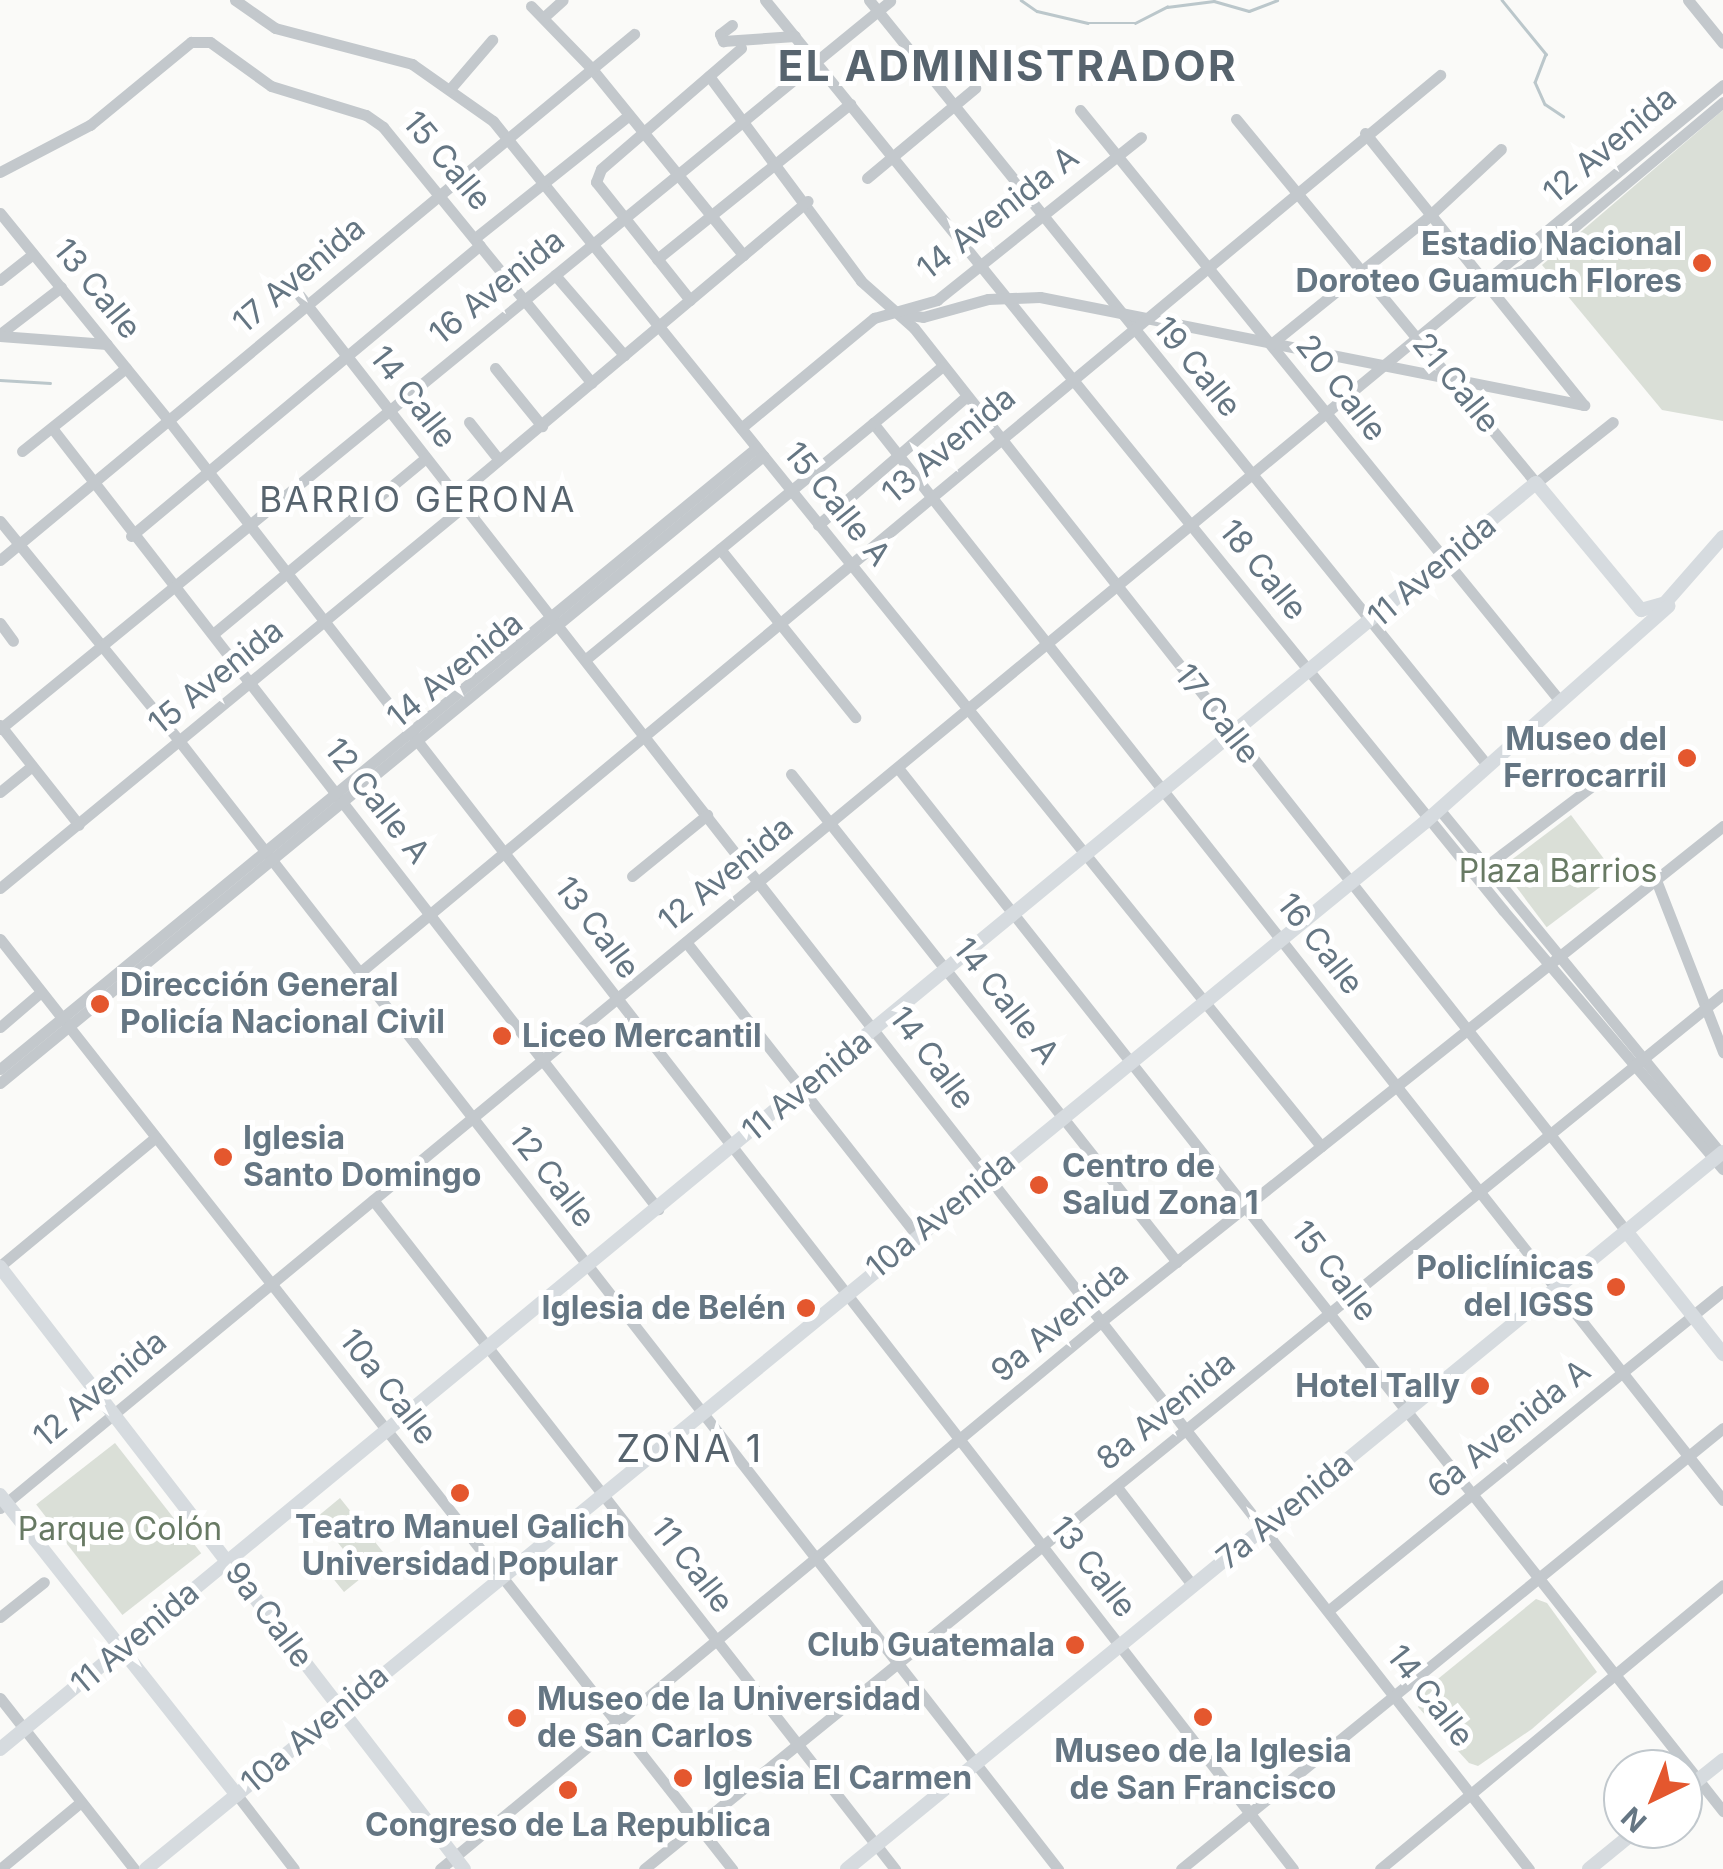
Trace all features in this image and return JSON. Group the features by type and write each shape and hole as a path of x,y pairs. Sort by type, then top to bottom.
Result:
{"main road":[{"name":"11 Avenida","path":"0,1749 1234,736 1536,483"},
{"name":"21 Calle","path":"1536,483 1634,604"},
{"path":"1634,604 1646,610 1662,604 1723,537"},
{"name":"10a Avenida","path":"146,1869 601,1492 1434,814 1618,648 1723,546"},
{"path":"1618,648 1637,621 1634,604"},
{"name":"7a Avenida","path":"847,1869 1626,1231 1720,1159"},
{"name":"17 Calle","path":"1626,1231 1723,1354"},
{"name":"9a Calle","path":"0,1266 459,1863"},
{"path":"2,1502 236,1795"},
{"path":"1703,1776 1723,1760"},
{"path":"1589,1869 1614,1849"}],"street":[{"name":"15 Calle A","path":"235,0 275,28 398,58 450,89 508,138 1321,1146"},
{"path":"544,17 563,0"},
{"name":"18 Calle","path":"765,0 1310,673 1434,814 1720,1159"},
{"name":"19 Calle","path":"869,0 950,108 1488,766"},
{"name":"16 Avenida","path":"1,727 890,1"},
{"path":"1695,3 1723,43"},
{"path":"531,6 592,69 743,255"},
{"path":"732,25 720,34 723,41 795,36"},
{"name":"17 Avenida","path":"0,560 634,34"},
{"path":"450,89 492,40"},
{"name":"15 Calle","path":"0,172 90,125 191,42 210,42 271,86 375,120 592,384"},
{"path":"690,300 597,188 601,169 741,48"},
{"name":"17 Calle","path":"710,76 808,202 861,281 914,328 1626,1231"},
{"name":"13 Avenida","path":"358,974 1365,133 1440,76"},
{"name":"12 Avenida","path":"2,1502 113,1415 1488,285 1723,85"},
{"path":"867,178 975,88"},
{"name":"12 Avenida","path":"1488,285 1524,269 1723,102"},
{"path":"657,259 850,104"},
{"name":"20 Calle","path":"1080,110 1560,701"},
{"path":"132,536 210,474 544,183 629,115"},
{"name":"21 Calle","path":"1236,119 1536,483"},
{"path":"896,313 923,317 1006,297 1116,311 1584,404 1365,133"},
{"name":"14 Avenida A","path":"740,428 874,318 938,300 1141,137"},
{"path":"1271,344 1431,215 1501,149"},
{"name":"15 Avenida","path":"0,888 326,622 460,501 499,460 808,202"},
{"name":"13 Calle","path":"0,212 5,229 33,254 169,421 1293,1869"},
{"path":"0,280 33,254"},
{"path":"555,275 624,355"},
{"name":"14 Calle","path":"289,282 1529,1869"},
{"path":"0,335 61,287"},
{"path":"0,335 107,344"},
{"path":"586,659 941,366"},
{"path":"22,451 126,368"},
{"path":"494,368 542,426"},
{"path":"818,525 966,398"},
{"path":"469,422 499,460"},
{"name":"11 Avenida","path":"1536,483 1613,422"},
{"name":"16 Calle","path":"873,423 1723,1500"},
{"name":"12 Calle A","path":"52,428 132,536 176,586 658,1209"},
{"name":"14 Avenida","path":"0,1083 65,1022 759,452"},
{"path":"213,634 426,458"},
{"name":"12 Calle","path":"0,521 268,854 1058,1869"},
{"path":"720,548 855,716"},
{"path":"0,623 13,640"},
{"path":"1,727 79,825"},
{"path":"0,792 32,766"},
{"name":"15 Calle","path":"898,768 1674,1749"},
{"name":"14 Calle A","path":"791,774 1176,1262"},
{"path":"1485,867 1596,783"},
{"name":"18 Calle","path":"1434,814 1485,867 1551,959"},
{"path":"632,876 706,815"},
{"name":"9a Avenida","path":"440,1869 459,1863 616,1725 962,1442 1102,1321 1551,959 1723,826"},
{"path":"1656,880 1723,1052"},
{"name":"10a Calle","path":"0,938 732,1869"},
{"path":"686,942 916,1234"},
{"path":"0,1026 41,992"},
{"name":"8a Avenida","path":"644,1869 1189,1429 1477,1188 1723,994"},
{"path":"0,1069 65,1022"},
{"path":"0,1266 156,1137"},
{"name":"11 Calle","path":"373,1200 895,1869"},
{"name":"6a Avenida A","path":"1329,1610 1723,1290"},
{"path":"1180,1869 1723,1428"},
{"path":"1116,1487 1193,1586"},
{"path":"0,1617 52,1575"},
{"path":"1380,1869 1723,1585"},
{"path":"0,1698 134,1869"},
{"name":"15 Calle","path":"1703,1786 1723,1811"},
{"path":"236,1795 294,1869"},
{"path":"0,1869 81,1802"}],"green space":[{"path":"1723,110 1723,421 1662,410 1542,265"},
{"name":"Plaza Barrios","path":"1571,815 1616,875 1547,927 1502,867"},
{"name":"Parque Colón","path":"115,1443 201,1553 122,1615 36,1505"},
{"path":"340,1498 387,1557 344,1592 327,1571 347,1554 317,1517"},
{"path":"1536,1599 1547,1603 1597,1672 1532,1729 1478,1766 1469,1763 1418,1707 1428,1687"}],"waterway":[{"path":"1021,0 1037,11 1088,23 1135,23 1167,7 1214,1 1249,11 1277,0"},
{"path":"1502,0 1546,54 1535,82 1545,104 1563,116"},
{"path":"0,380 50,383"}],"place":[{"name":"Estadio Nacional Doroteo Guamuch Flores","path":"1702,263"},
{"name":"Museo del Ferrocarril","path":"1687,758"},
{"name":"Dirección General Policía Nacional Civil","path":"100,1004"},
{"name":"Liceo Mercantil","path":"502,1036"},
{"name":"Iglesia Santo Domingo","path":"223,1157"},
{"name":"Centro de Salud Zona 1","path":"1039,1185"},
{"name":"Policlínicas del IGSS","path":"1616,1287"},
{"name":"Iglesia de Belén","path":"806,1308"},
{"name":"Hotel Tally","path":"1480,1386"},
{"name":"Teatro Manuel Galich Universidad Popular","path":"460,1493"},
{"name":"Club Guatemala","path":"1075,1645"},
{"name":"Museo de la Iglesia de San Francisco","path":"1203,1717"},
{"name":"Museo de la Universidad de San Carlos","path":"517,1718"},
{"name":"Iglesia El Carmen","path":"683,1778"},
{"name":"Congreso de La Republica","path":"568,1790"}],"district":[{"name":"EL ADMINISTRADOR","path":"1008,66"},
{"name":"BARRIO GERONA","path":"418,499"},
{"name":"ZONA 1","path":"690,1449"}]}
